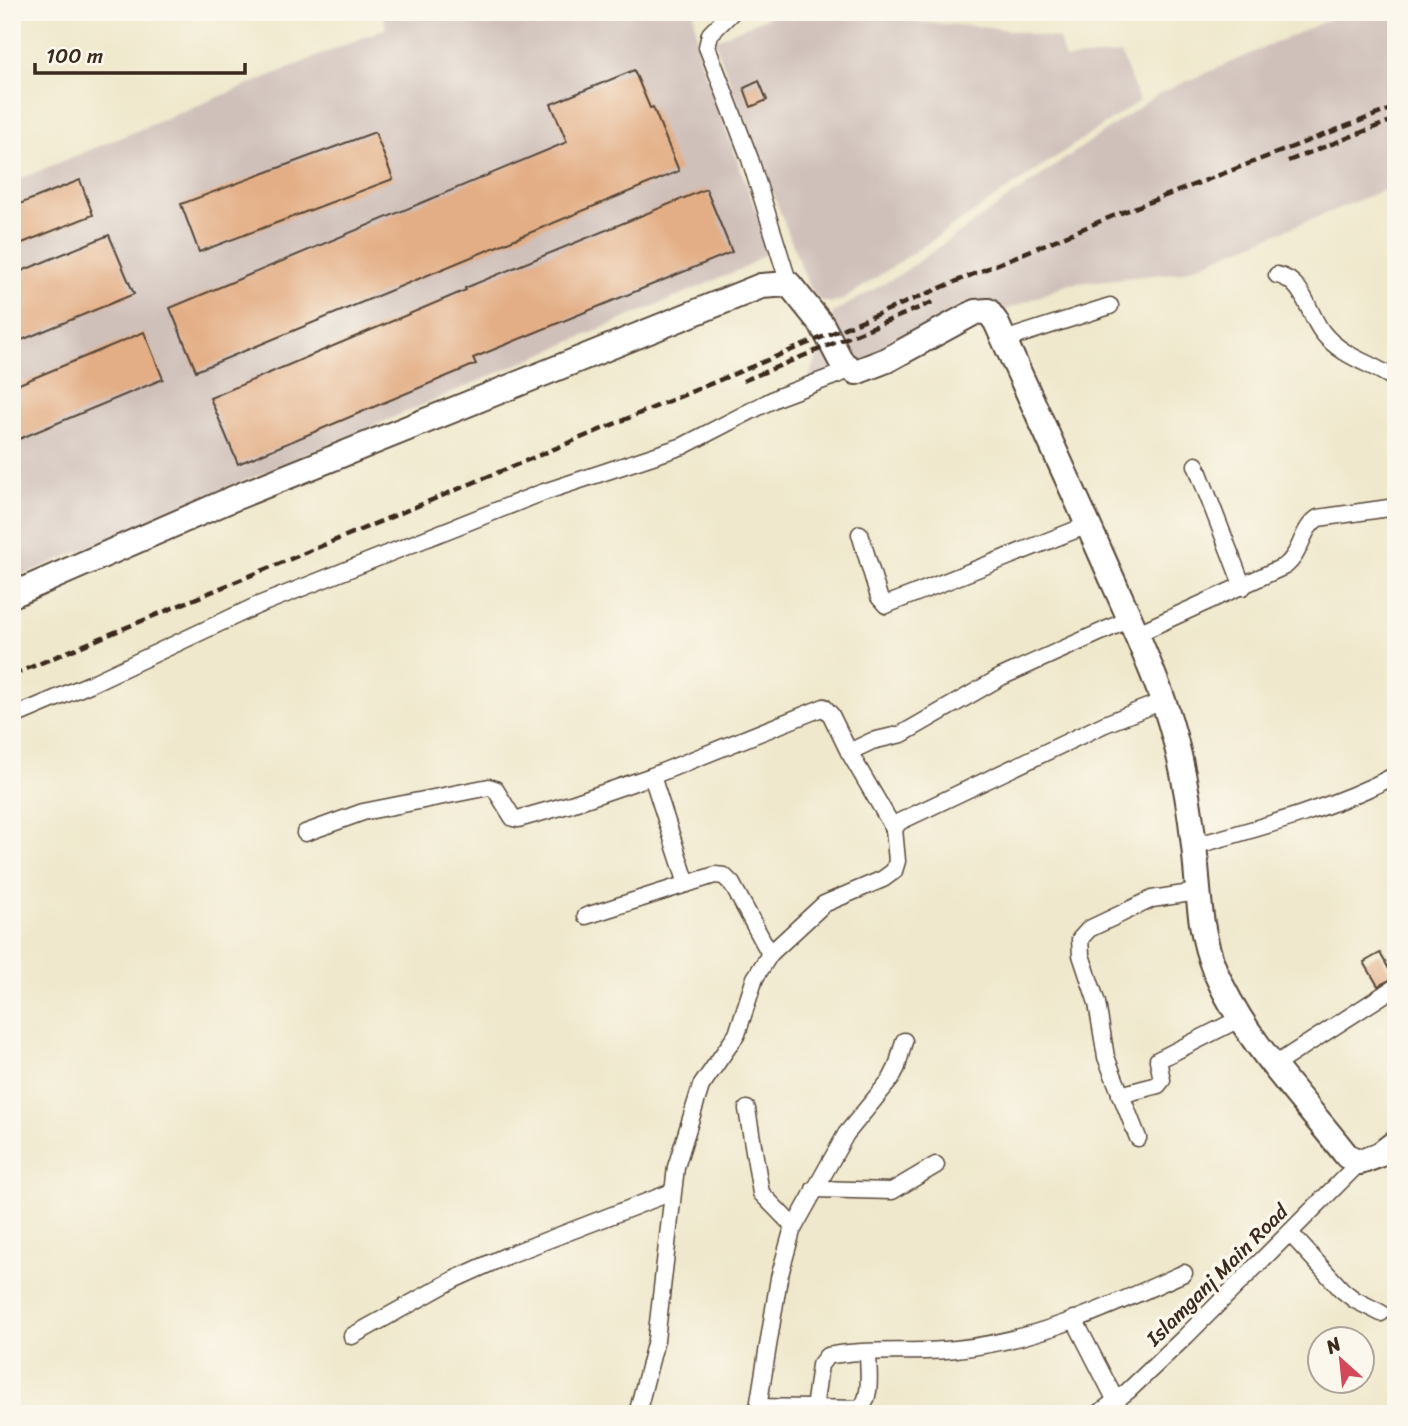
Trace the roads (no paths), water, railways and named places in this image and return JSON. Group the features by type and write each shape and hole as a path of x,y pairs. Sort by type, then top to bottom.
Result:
{"main road":[{"path":"12,595 239,496 750,290 774,284 789,284 822,325 842,363 856,372 887,360 975,312 988,311 1004,340 1088,525 1163,701 1176,741 1194,846 1202,925 1215,970 1241,1018 1273,1066 1347,1156 1360,1162 1379,1155 1396,1142"}],"street":[{"path":"732,12 710,34 707,47 750,159 789,284"},
{"path":"1277,275 1285,277 1298,287 1320,329 1335,345 1396,380"},
{"path":"1004,340 1110,306"},
{"path":"12,717 90,684 256,606 541,493 683,446 778,397 850,370"},
{"path":"1196,465 1243,587"},
{"path":"849,752 877,739 902,734 984,685 1133,626 1243,587 1290,562 1299,551 1311,523 1318,518 1396,508"},
{"path":"860,534 879,597 886,606 1088,525"},
{"path":"894,829 904,819 1105,724 1163,701"},
{"path":"305,834 363,812 489,787 495,789 515,820 652,776 821,707 829,710 849,752 894,829 897,861 894,871 883,879 824,904 770,954 755,978 737,1034 701,1086 680,1149 672,1192 656,1340 637,1414"},
{"path":"1194,846 1317,808 1396,775"},
{"path":"652,776 687,884"},
{"path":"586,916 715,876 727,878 770,954"},
{"path":"1138,1138 1106,1057 1097,1003 1080,955 1080,939 1089,929 1152,899 1197,892"},
{"path":"1273,1066 1394,988"},
{"path":"1120,1095 1160,1083 1162,1080 1158,1060 1241,1018"},
{"path":"868,1353 867,1395 862,1407 856,1410 757,1410 779,1278 794,1227 851,1126 891,1079 904,1041"},
{"path":"747,1109 761,1193 794,1227"},
{"name":"Islamganj Main Road","path":"1098,1414 1116,1401 1186,1336 1360,1162"},
{"path":"814,1189 892,1191 936,1165"},
{"path":"352,1336 455,1279 506,1256 672,1192"},
{"path":"1290,1233 1342,1290 1381,1313"},
{"path":"814,1409 820,1365 824,1357 958,1349 1042,1331 1106,1308 1184,1273"},
{"path":"1074,1319 1116,1401"}],"water":[{"path":"1041,12 1125,12 1109,20"}],"railway":[{"path":"12,675 1113,216 1396,107"},
{"path":"1288,161 1396,119"},
{"path":"743,381 933,302"}]}
